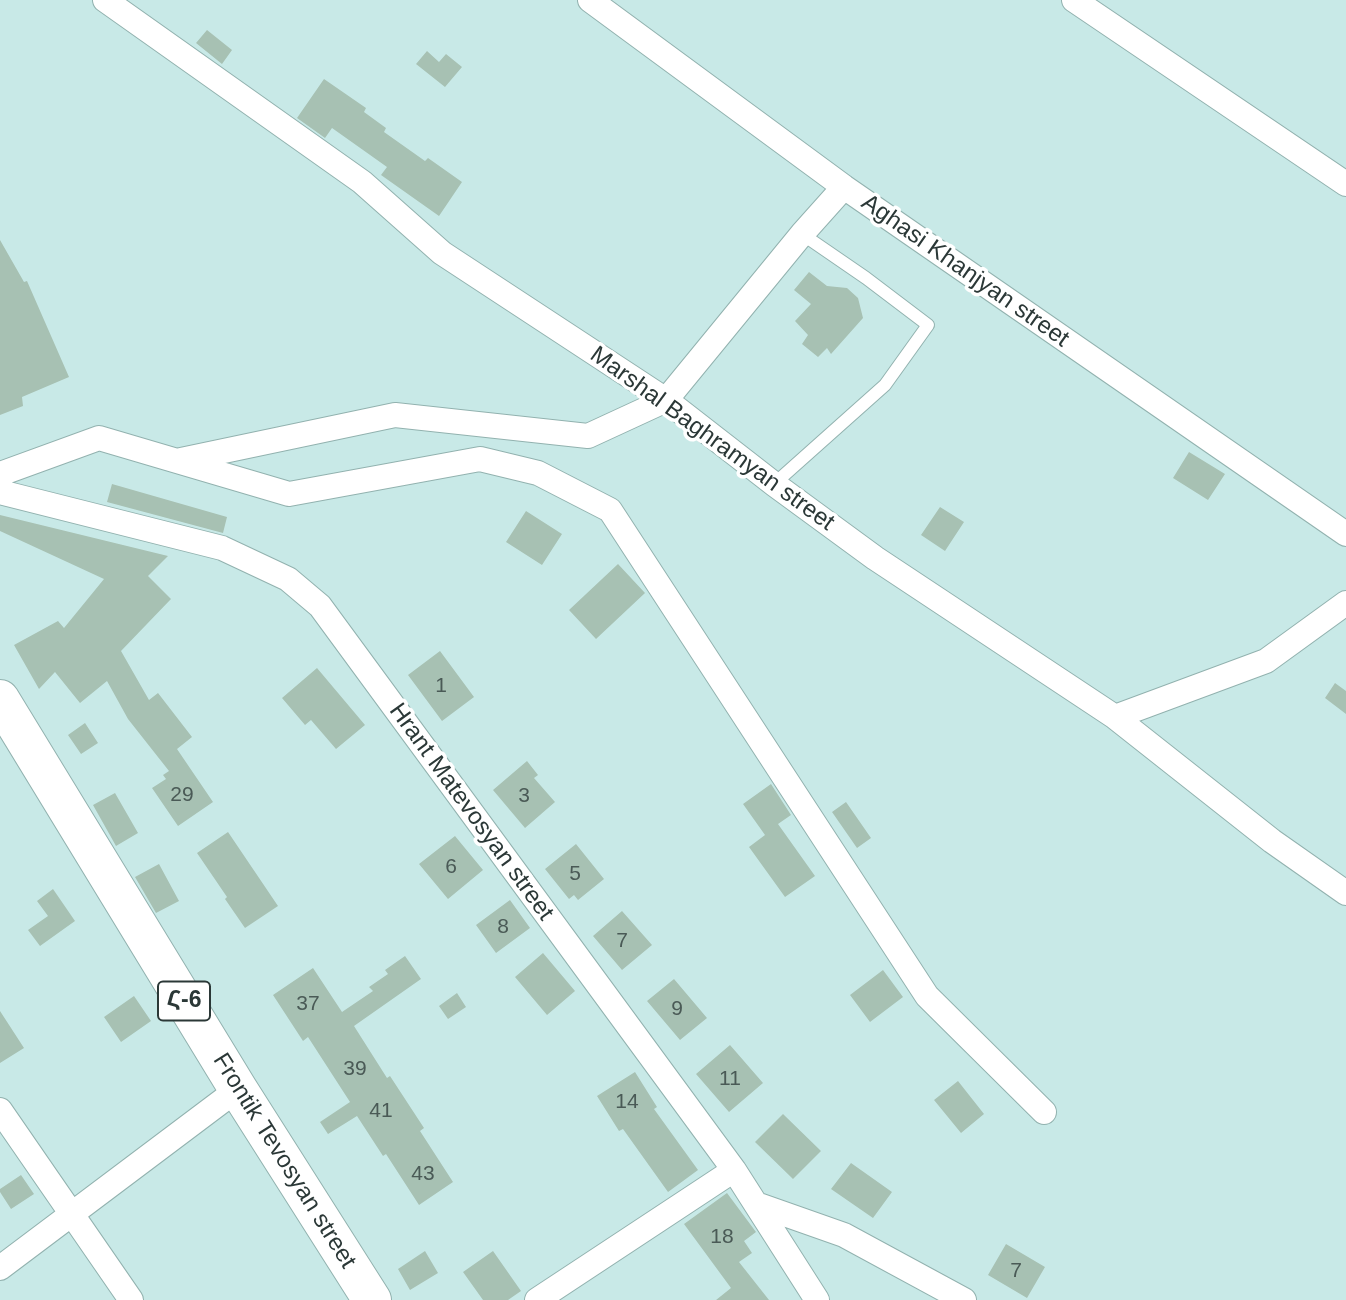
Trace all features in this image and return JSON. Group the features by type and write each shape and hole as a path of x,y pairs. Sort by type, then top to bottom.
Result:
{"main road":[{"name":"Frontik Tevosyan street","path":"0,698 238,1089 372,1300"}],"street":[{"name":"Marshal Baghramyan street","path":"105,0 362,182 442,253 666,400 875,558 1115,717 1272,841 1346,893"},
{"name":"Aghasi Khanjyan street","path":"590,0 844,187 1346,534"},
{"path":"1074,0 1346,184"},
{"path":"176,461 395,415 588,436 666,400 844,187"},
{"path":"0,474 99,438 289,494 480,459 538,473 610,510 927,996 1044,1112"},
{"name":"Hrant Matevosyan street","path":"0,492 222,548 288,579 320,606 734,1170 817,1300"},
{"path":"1115,717 1266,661 1346,603"},
{"path":"0,1268 238,1089"},
{"path":"0,1111 131,1300"},
{"path":"537,1300 734,1170"},
{"path":"756,1204 844,1235 964,1300"}],"lane":[{"path":"774,484 885,386 928,325 802,234"}],"building":[{"path":"207,30 232,50 222,64 196,43"},
{"path":"427,51 439,62 446,54 462,67 445,87 416,64"},
{"path":"324,79 366,108 364,112 386,128 384,132 425,161 428,158 462,182 439,216 381,175 387,167 332,128 325,138 297,118"},
{"path":"0,240 24,282 27,281 69,377 22,397 23,406 0,415"},
{"path":"809,272 827,286 847,288 858,298 863,318 831,354 827,348 818,357 802,344 808,335 795,321 811,304 794,290"},
{"path":"1189,452 1225,474 1208,500 1173,478"},
{"path":"112,484 227,517 223,533 107,502"},
{"path":"940,507 964,522 945,551 921,535"},
{"path":"526,511 562,534 542,565 506,542"},
{"path":"0,515 168,556 148,576 171,599 121,651 149,700 158,693 192,737 177,749 213,802 178,826 152,788 166,779 163,775 169,771 128,719 107,681 80,703 55,672 39,689 14,645 58,621 64,628 104,579 0,531"},
{"path":"618,564 645,593 596,639 569,610"},
{"path":"440,651 474,697 442,721 408,675"},
{"path":"317,668 365,725 336,749 311,720 305,725 282,698"},
{"path":"1335,683 1346,691 1346,714 1325,698"},
{"path":"85,723 98,743 81,754 68,735"},
{"path":"527,761 538,775 534,778 555,802 525,828 493,790"},
{"path":"771,784 791,815 778,824 815,876 785,897 749,847 765,835 743,804"},
{"path":"115,793 138,833 116,846 93,805"},
{"path":"846,802 871,838 857,848 832,812"},
{"path":"228,832 278,906 245,928 197,853"},
{"path":"455,836 483,870 448,899 419,864"},
{"path":"576,844 604,879 578,900 574,895 569,899 545,869"},
{"path":"159,864 179,901 156,913 135,877"},
{"path":"53,889 75,921 40,946 28,930 48,916 37,901"},
{"path":"510,900 530,928 496,953 476,925"},
{"path":"622,911 652,945 622,970 593,936"},
{"path":"543,953 575,991 547,1015 515,977"},
{"path":"405,956 421,979 354,1026 387,1078 390,1076 424,1128 420,1131 453,1182 419,1205 357,1116 328,1134 320,1122 350,1102 308,1037 303,1041 273,995 313,968 342,1012 373,991 369,987 388,974 385,970"},
{"path":"883,970 903,997 870,1022 850,995"},
{"path":"674,979 707,1018 680,1040 647,1001"},
{"path":"457,993 466,1007 448,1019 439,1006"},
{"path":"134,996 151,1021 121,1042 104,1017"},
{"path":"0,1011 24,1048 0,1063"},
{"path":"730,1045 763,1083 729,1112 696,1074"},
{"path":"635,1072 657,1107 654,1109 698,1170 668,1192 623,1129 619,1131 597,1096"},
{"path":"958,1081 984,1114 961,1133 934,1100"},
{"path":"783,1114 821,1151 793,1179 755,1142"},
{"path":"851,1163 892,1192 873,1218 831,1189"},
{"path":"21,1175 34,1194 11,1209 0,1189"},
{"path":"727,1193 756,1232 744,1241 752,1253 739,1262 769,1300 716,1300 731,1288 684,1224"},
{"path":"1006,1244 1045,1267 1027,1298 988,1275"},
{"path":"425,1251 438,1273 410,1290 398,1269"},
{"path":"493,1251 521,1291 508,1300 483,1300 463,1272"}]}
